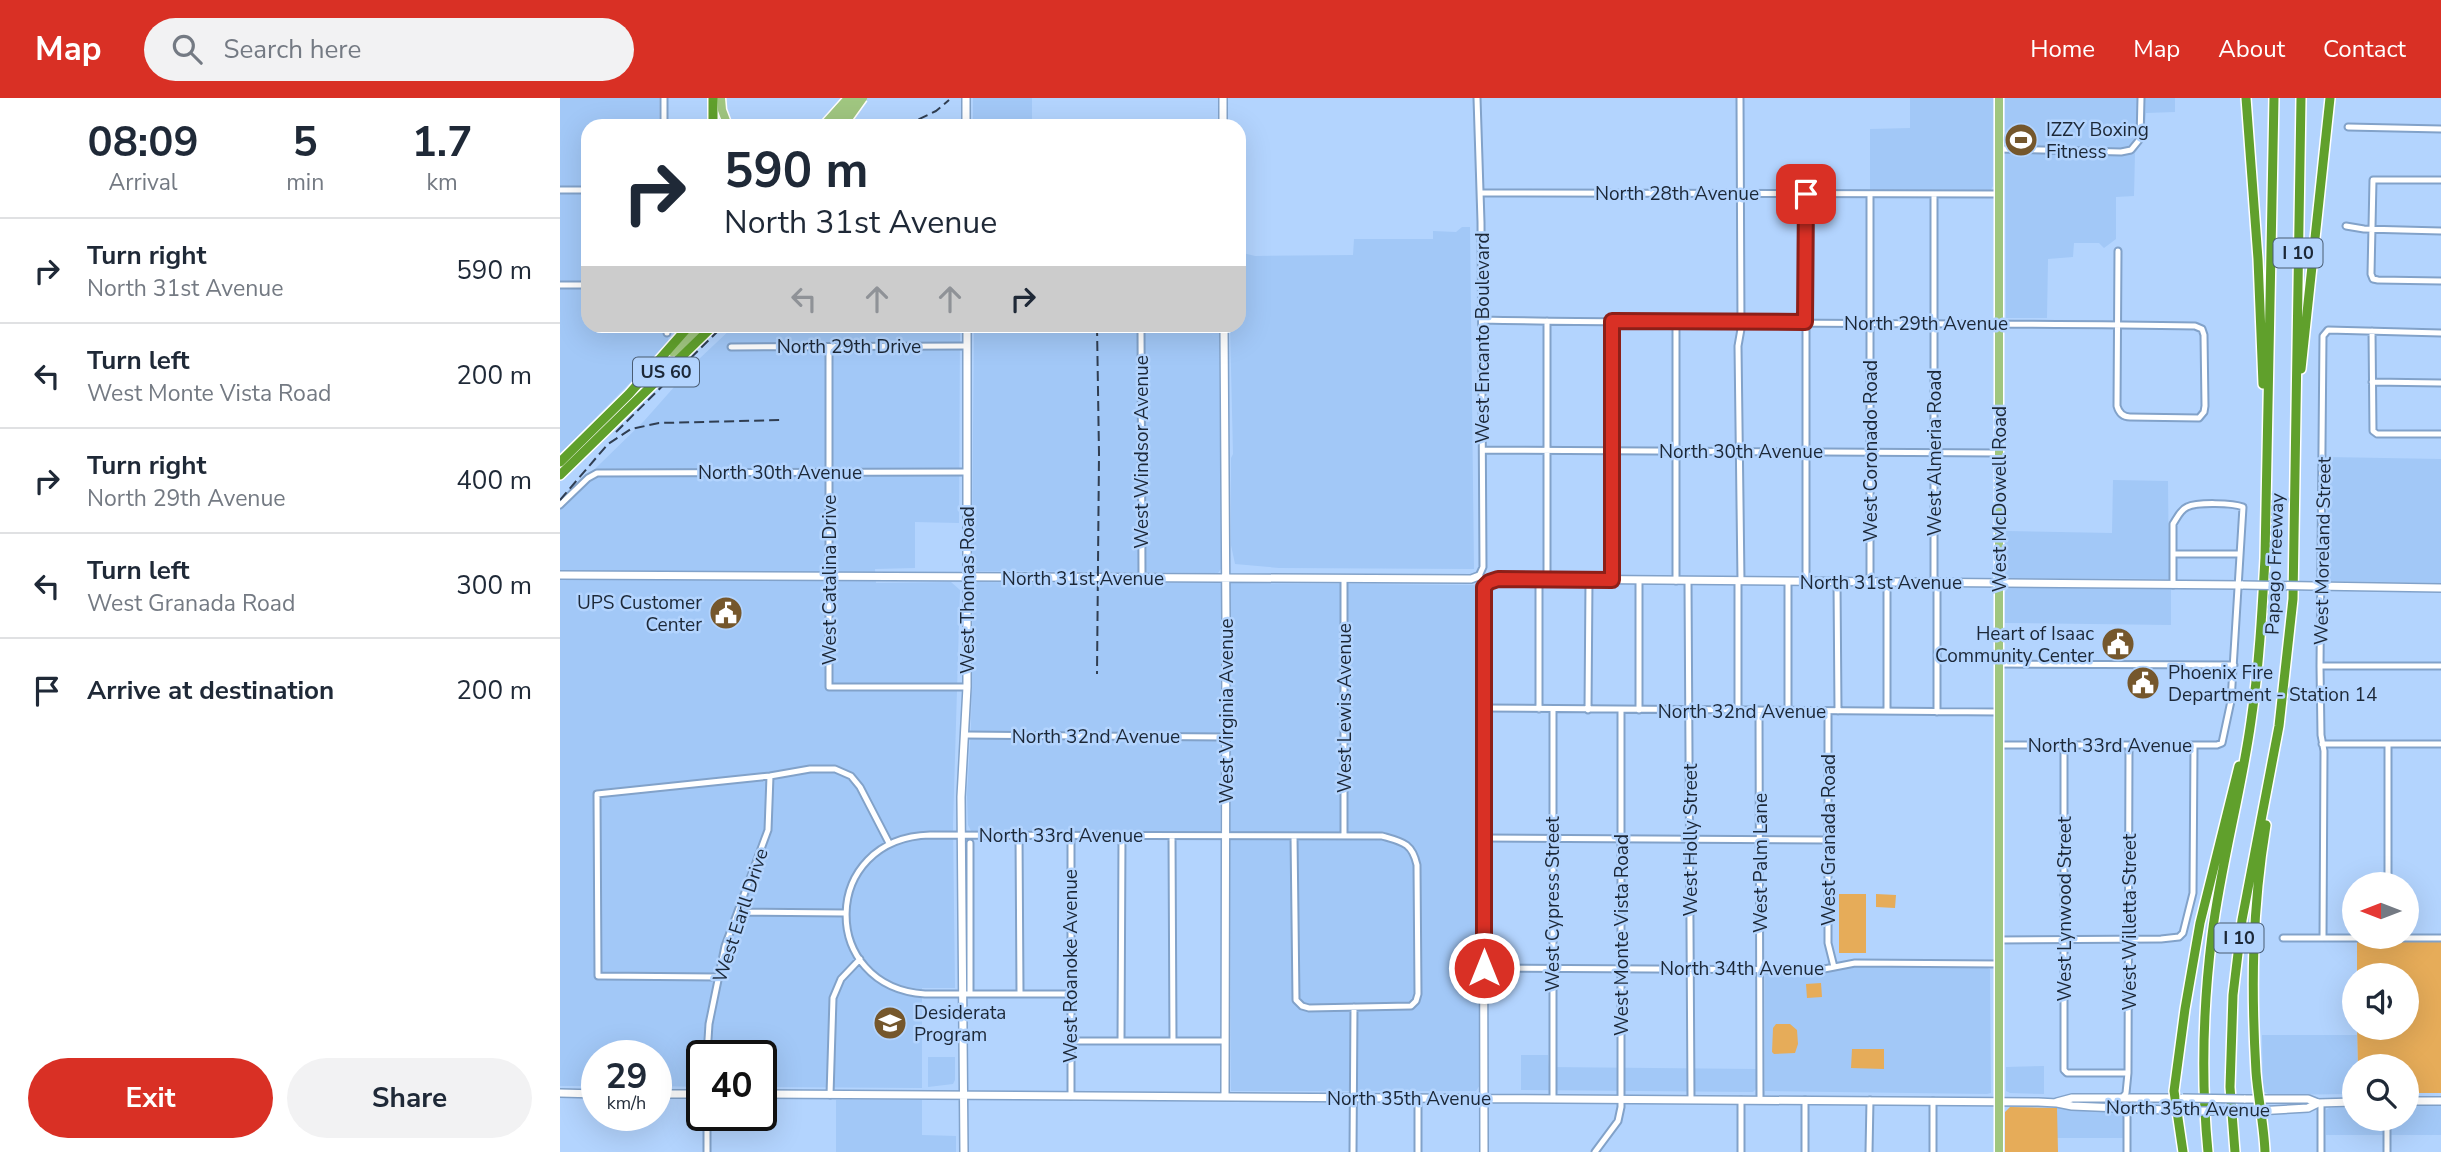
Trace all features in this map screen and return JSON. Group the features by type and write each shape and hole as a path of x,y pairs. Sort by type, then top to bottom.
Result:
{"highway":[{"path":"713,98 713,119"},
{"path":"2246,98 2259,259 2267,438"},
{"name":"Papago Freeway","path":"2208,1152 2204,1073 2212,933 2251,721 2261,634 2272,98"},
{"name":"Papago Freeway","path":"2235,1152 2230,1053 2233,995 2245,904 2279,726 2293,599 2301,98"},
{"path":"2296,408 2330,98"},
{"name":"US 60","path":"561,467 683,333"},
{"name":"US 60","path":"561,467 706,333"},
{"path":"2183,1152 2179,1098 2174,1091 2183,1019 2197,935 2251,721"},
{"path":"2265,1152 2256,1099 2253,936 2279,726"}],"main road":[{"path":"721,98 725,119"},
{"path":"829,119 848,98"},
{"path":"839,119 854,98"},
{"path":"848,119 863,98"},
{"name":"West McDowell Road","path":"1999,98 1999,1152"},
{"path":"629,394 688,333"},
{"path":"618,417 698,333"}],"street":[{"path":"664,98 664,119"},
{"path":"966,98 966,119"},
{"path":"1223,98 1223,119"},
{"name":"West Encanto Boulevard","path":"1477,98 1481,193 1483,450 1483,567 1479,576"},
{"path":"1738,711 1740,98"},
{"path":"1999,149 2132,150 2140,139 2141,98"},
{"path":"2348,127 2441,129"},
{"path":"2441,180 2373,180 2371,229 2372,279 2441,281"},
{"path":"560,190 581,190"},
{"name":"North 28th Avenue","path":"1481,193 1999,194"},
{"path":"1806,194 1806,582"},
{"name":"West Coronado Road","path":"1870,194 1870,582"},
{"name":"West Almeria Road","path":"1934,194 1937,712"},
{"path":"2346,226 2441,231"},
{"path":"2118,251 2119,326"},
{"path":"560,285 581,285"},
{"name":"North 29th Avenue","path":"1482,320 2195,326 2202,329 2204,335 2205,406 2201,416 2122,415 2117,407 2119,326"},
{"path":"1539,709 1547,451 1547,321"},
{"path":"1612,321 1612,580"},
{"path":"1676,322 1676,581"},
{"path":"2441,332 2372,331 2373,431 2441,434"},
{"name":"West Moreland Street","path":"2323,938 2318,586 2325,332 2372,331"},
{"name":"West Thomas Road","path":"964,1152 966,854 961,835 967,687 967,333"},
{"name":"West Windsor Avenue","path":"1141,333 1142,578"},
{"name":"West Virginia Avenue","path":"1224,333 1225,1097"},
{"name":"West Catalina Drive","path":"829,346 829,687 967,687"},
{"name":"North 29th Drive","path":"731,347 967,346"},
{"path":"2372,382 2441,383"},
{"name":"North 30th Avenue","path":"1483,450 1999,453"},
{"name":"North 30th Avenue","path":"560,505 593,474 967,472"},
{"path":"1999,664 2234,665 2244,507 2194,505 2184,509 2174,524 2173,585"},
{"path":"2173,554 2239,554"},
{"name":"North 31st Avenue","path":"560,575 1344,579 1471,579 1479,576"},
{"name":"West Lewis Avenue","path":"1344,579 1345,836"},
{"name":"North 31st Avenue","path":"1484,708 1483,593 1489,582 1498,579 2441,588"},
{"path":"1588,710 1589,580"},
{"path":"1639,581 1639,710"},
{"name":"West Holly Street","path":"1688,581 1691,1099"},
{"path":"1788,582 1788,711"},
{"path":"1837,582 1838,711"},
{"path":"1887,582 1887,712"},
{"name":"North 33rd Avenue","path":"1999,745 2220,744 2224,740 2229,714 2234,665"},
{"path":"2320,666 2441,666"},
{"path":"1484,708 1484,1152"},
{"name":"North 32nd Avenue","path":"1484,708 1999,712"},
{"name":"West Cypress Street","path":"1553,710 1553,1099"},
{"name":"West Monte Vista Road","path":"1595,1152 1618,1121 1622,1099 1621,710"},
{"name":"West Palm Lane","path":"1759,711 1760,1100"},
{"name":"West Granada Road","path":"1828,711 1829,951 1834,967"},
{"name":"North 32nd Avenue","path":"966,734 1226,737"},
{"path":"2322,744 2441,744"},
{"path":"2388,744 2388,872"},
{"name":"West Lynwood Street","path":"2064,745 2065,1072 2128,1073"},
{"name":"West Willetta Street","path":"2122,1098 2126,1093 2128,1073 2129,745"},
{"path":"1999,940 2179,937 2193,893 2194,745"},
{"path":"717,978 598,976 597,794 770,776 810,769 835,769 844,772 860,787 889,843 858,871 846,898 849,941 869,970 900,989 917,993 1069,994"},
{"name":"West Earll Drive","path":"708,1040 717,978 725,946 768,830 770,776"},
{"name":"North 33rd Avenue","path":"889,843 921,835 1382,836 1404,842 1414,852 1417,865 1416,1001 1405,1007 1354,1007"},
{"path":"1020,835 1020,993"},
{"name":"West Roanoke Avenue","path":"1071,835 1071,1096"},
{"path":"1121,1041 1122,836"},
{"path":"1172,836 1173,1041"},
{"path":"1294,836 1295,995 1300,1004 1309,1008 1354,1007 1353,1152"},
{"path":"1484,838 1828,840"},
{"name":"West Thomas Road","path":"966,854 970,843"},
{"path":"739,912 845,913"},
{"path":"2283,938 2342,938"},
{"path":"2419,938 2441,938"},
{"path":"831,1095 833,998 841,979 860,959"},
{"name":"North 34th Avenue","path":"1484,968 1819,970 1855,963 1999,964"},
{"path":"1070,1041 1225,1041"},
{"path":"560,1093 581,1094"},
{"name":"North 35th Avenue","path":"777,1094 1870,1100 2057,1103 2180,1111 2258,1111 2308,1108 2319,1103"},
{"path":"1418,1098 1418,1152"},
{"name":"North 35th Avenue","path":"2057,1103 2072,1098 2308,1099 2319,1103 2342,1102"},
{"path":"1741,1100 1741,1152"},
{"path":"1805,1100 1805,1152"},
{"path":"1869,1152 1870,1100"},
{"path":"1933,1101 1933,1152"},
{"path":"2419,1101 2441,1101"},
{"path":"2319,1103 2321,1152"},
{"path":"2127,1109 2127,1152"},
{"path":"707,1131 707,1152"},
{"path":"2387,1131 2387,1152"}],"shaded area":[{"path":"560,98 659,98 659,119 581,119 581,333 667,333 669,343 560,454"},
{"path":"973,98 1032,98 1032,119 973,119"},
{"path":"1910,98 1993,98 1991,190 1870,190 1870,129 1910,128"},
{"path":"2005,98 2175,98 2175,112 2146,113 2144,140 2135,153 2134,196 2116,197 2116,239 2104,248 2099,243 2074,243 2073,257 2048,259 2047,318 2006,318"},
{"path":"1462,227 1470,227 1474,569 1279,568 1235,564 1231,545 1233,454 1230,333 1246,333 1246,254 1255,256 1353,255 1354,239 1433,239 1433,231 1456,232"},
{"path":"727,333 960,333 959,523 915,522 915,568 875,569 876,583 951,582 960,590 953,824 955,988 922,988 922,1088 777,1087 777,1040 686,1040 686,1087 672,1086 672,1040 581,1040 581,1086 560,1086 560,503 644,421 698,360"},
{"path":"974,333 1219,333 1221,569 1218,573 972,569"},
{"path":"2327,457 2441,459 2441,583 2329,581"},
{"path":"2113,480 2168,481 2169,579 2010,578 2005,574 2005,531 2112,533"},
{"path":"973,582 1221,583 1220,831 971,831 968,825 967,795"},
{"path":"1229,583 1479,585 1480,1085 1476,1091 1231,1091"},
{"path":"2008,588 2171,588 2171,625 2005,623 2005,592"},
{"path":"1839,894 1866,894 1866,953 1839,953"},
{"path":"1876,894 1896,895 1895,908 1876,907"},
{"path":"2419,941 2441,941 2441,1093 2419,1093 2419,1054 2358,1054 2357,1040 2419,1040 2419,963 2357,963 2357,949 2419,949"},
{"path":"1853,967 1990,969 1991,1093 1765,1091 1765,974 1821,973"},
{"path":"1821,983 1822,997 1807,998 1806,984"},
{"path":"1776,1024 1790,1024 1797,1030 1798,1044 1795,1053 1772,1052 1773,1028"},
{"path":"2262,1035 2342,1035 2342,1040 2357,1040 2358,1054 2342,1054 2342,1094 2270,1095 2263,1091"},
{"path":"1852,1049 1884,1049 1884,1069 1851,1068"},
{"path":"1521,1055 1548,1055 1549,1067 1756,1069 1756,1089 1753,1092 1521,1090"},
{"path":"928,1057 955,1057 953,1084 928,1087"},
{"path":"2044,1066 2044,1094 2006,1091 2006,1067"},
{"path":"836,1100 922,1100 922,1135 956,1136 956,1152 836,1152"},
{"path":"2419,1106 2441,1106 2441,1135 2326,1135 2326,1110 2342,1107 2342,1131 2419,1131"},
{"path":"2010,1107 2057,1108 2058,1152 2005,1152 2005,1112"},
{"path":"2057,1108 2120,1111 2123,1115 2123,1138 2057,1138"}],"railway":[{"path":"919,119 936,111 949,100"},
{"path":"616,432 716,333"},
{"path":"1097,333 1097,674"},
{"path":"560,500 608,444 631,429 659,423 781,420"}],"place":[{"name":"IZZY Boxing Fitness","path":"2021,140"},
{"name":"UPS Customer Center","path":"726,613"},
{"name":"Heart of Isaac Community Center","path":"2118,644"},
{"name":"Phoenix Fire Department - Station 14","path":"2143,683"},
{"name":"Desiderata Program","path":"890,1023"}],"route":[{"path":"1484,968 1484,587 1492,580 1498,579 1612,580 1612,321 1805,322 1806,194"}]}
